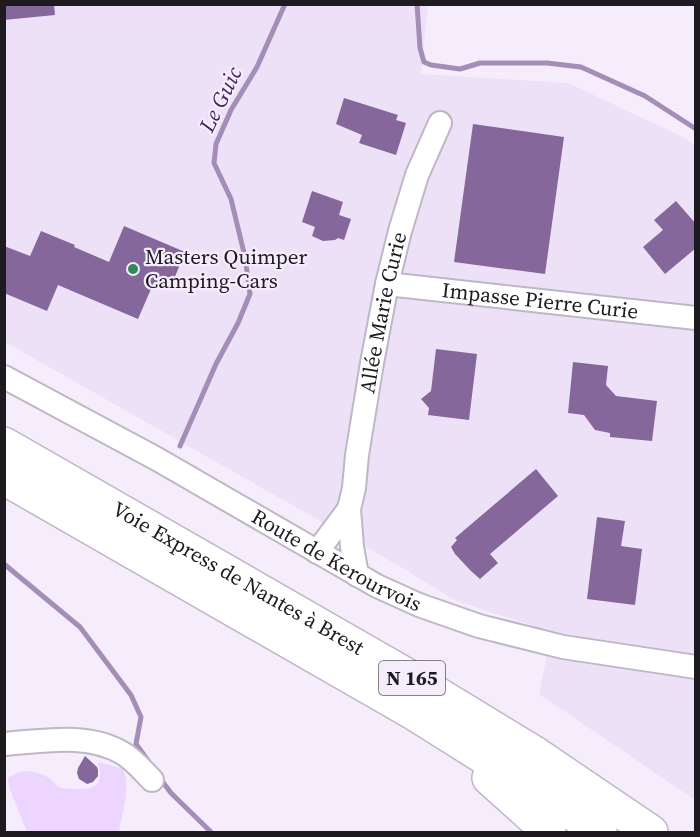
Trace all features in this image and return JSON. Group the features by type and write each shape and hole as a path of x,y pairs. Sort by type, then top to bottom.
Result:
{"highway":[{"name":"Voie Express de Nantes à Brest","path":"4,444 410,677 533,752 651,832"},
{"name":"Voie Express de Nantes à Brest","path":"4,478 416,714 600,832"},
{"path":"416,714 549,832"}],"street":[{"name":"Allée Marie Curie","path":"357,575 349,509 387,284 417,175 440,123"},
{"name":"Impasse Pierre Curie","path":"387,284 696,318"},
{"name":"Route de Kerourvois","path":"4,377 157,459 357,575 419,606 479,626 563,647 696,667"},
{"name":"Allée Marie Curie","path":"317,552 349,509"},
{"path":"4,744 89,741 105,745 124,754 152,780"}],"shaded area":[{"path":"5,5 428,5 421,74 568,83 685,138 696,147 695,800 539,694 552,632 454,600 401,567 5,342"},
{"path":"98,762 123,769 126,792 119,832 27,832 9,787 8,778 26,771 41,774 59,787 91,788 98,783 100,775"}],"building":[{"path":"4,4 54,4 55,15 4,20"},
{"path":"344,98 398,115 396,120 406,123 396,155 359,143 362,135 336,124"},
{"path":"473,124 564,137 545,274 454,262"},
{"path":"312,191 343,202 339,215 351,219 344,240 338,238 323,241 312,236 315,227 302,222"},
{"path":"676,201 696,224 696,248 665,274 643,247 663,230 654,220"},
{"path":"124,226 185,252 170,289 154,282 138,319 58,285 47,311 4,293 4,246 30,256 41,231 109,262"},
{"path":"436,349 477,354 469,420 428,415 429,408 421,399 431,391"},
{"path":"573,362 608,366 606,385 616,396 657,401 652,441 610,437 610,433 595,430 584,415 568,413"},
{"path":"536,469 558,496 490,554 498,563 480,579 455,554 451,547 457,540 455,538"},
{"path":"597,517 625,521 621,546 642,549 635,605 587,599"},
{"path":"85,756 98,770 98,776 93,782 87,784 79,779 77,773"}],"waterway":[{"name":"Le Guic","path":"180,446 250,294 245,257 231,199 214,163 216,144 231,110 257,67 285,4"},
{"path":"417,4 420,48 424,62 460,69 480,63 547,63 581,67 645,96 696,129"},
{"path":"4,564 80,627 131,695 141,717 136,744 149,762"},
{"path":"159,777 171,793 211,832"}],"place":[{"name":"Masters Quimper Camping-Cars","path":"133,269"}]}
